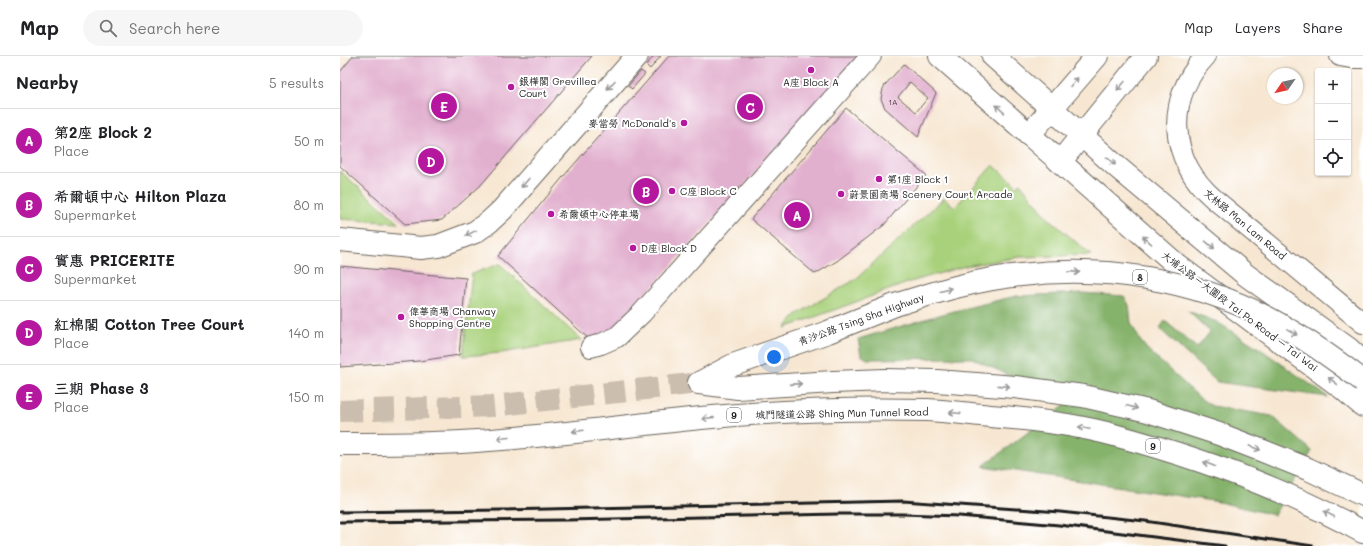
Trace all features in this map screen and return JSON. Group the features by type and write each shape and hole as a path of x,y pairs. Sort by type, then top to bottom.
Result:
{"main road":[{"path":"340,240 420,248 438,246 475,232 490,222 502,210 637,56"},
{"name":"大埔公路－大圍段 Tai Po Road – Tai Wai","path":"940,56 1177,265 1342,388 1363,406"},
{"path":"993,56 1081,136 1246,275 1349,350 1363,362"},
{"path":"1029,135 1097,56"},
{"path":"1060,162 1146,56"},
{"name":"青沙公路 Tsing Sha Highway","path":"1363,381 1308,341 1267,318 1251,310 1204,292 1184,286 1136,276 1065,272 1020,275 968,284 895,305 828,332 733,365 699,383 738,388 877,380 937,381 992,385 1083,396 1148,411 1263,451 1332,480 1363,495"},
{"name":"城門隧道公路 Shing Mun Tunnel Road","path":"340,444 460,442 745,415 845,410 928,410 1022,418 1112,434 1200,460 1324,511 1363,532"}],"street":[{"path":"591,346 601,344 617,337 642,313 871,56"},
{"name":"文林路 Man Lam Road","path":"1206,56 1190,75 1181,97 1178,110 1177,125 1180,147 1185,162 1193,176 1198,184 1210,196 1363,323"},
{"path":"1340,56 1363,58"}],"green space":[{"path":"993,165 1017,186 1020,183 1048,218 1091,255 1020,257 965,266 910,282 785,328 796,315 856,279 944,198 955,207"},
{"path":"340,171 399,223 340,219"},
{"path":"499,264 581,340 501,353 463,356 472,274"},
{"path":"1082,293 1124,296 1129,305 1131,323 1141,342 1201,399 1212,406 1272,416 1312,451 1274,515 1219,502 983,466 1067,403 972,358 867,359 861,355 858,339 946,313 1016,296"},
{"path":"1188,311 1217,322 1259,348 1328,397 1217,382 1160,328 1165,321 1197,348 1210,332"}],"building":[{"path":"353,56 592,56 480,186 442,220 405,224 340,166 340,72"},
{"path":"654,56 661,56 650,69 646,65"},
{"path":"669,56 861,56 606,338 590,340 498,256 563,177"},
{"path":"904,64 936,93 918,137 885,108 881,99 885,85","holes":["910,82 928,98 916,112 898,97"]},
{"path":"641,71 645,74 632,89 628,86"},
{"name":"蔚景園商場 Scenery Court Arcade","path":"846,108 926,175 884,225 837,261 815,274 751,219"},
{"name":"偉華商場 Chanway Shopping Centre","path":"340,266 466,278 459,355 419,361 340,367"}],"tunnel":[{"path":"340,411 492,406 699,383"}],"railway":[{"path":"340,512 903,501 1060,512 1145,521 1313,546"},
{"path":"340,522 567,520 902,514 959,516 1059,525 1225,546"}],"place":[{"name":"A座 Block A","path":"811,70"},
{"name":"銀樺閣 Grevillea Court","path":"511,87"},
{"name":"三期 Phase 3","path":"444,106"},
{"name":"實惠 PRICERITE","path":"750,107"},
{"name":"麥當勞 McDonald's","path":"684,123"},
{"name":"紅棉閣 Cotton Tree Court","path":"431,161"},
{"name":"第1座 Block 1","path":"879,179"},
{"name":"希爾頓中心 Hilton Plaza","path":"646,191"},
{"name":"C座 Block C","path":"672,191"},
{"name":"蔚景園商場 Scenery Court Arcade","path":"841,194"},
{"name":"希爾頓中心停車場","path":"551,214"},
{"name":"第2座 Block 2","path":"797,215"},
{"name":"D座 Block D","path":"633,248"},
{"name":"偉華商場 Chanway Shopping Centre","path":"401,317"}]}
